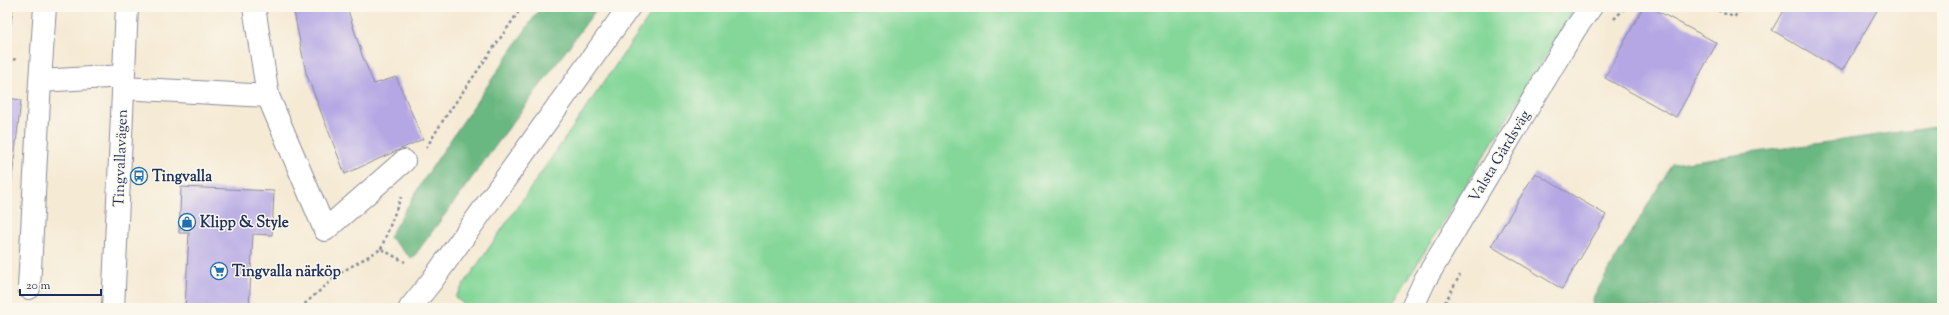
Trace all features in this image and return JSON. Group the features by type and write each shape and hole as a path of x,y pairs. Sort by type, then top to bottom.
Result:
{"street":[{"path":"29,288 45,7"},
{"name":"Tingvallavägen","path":"113,308 127,7"},
{"path":"254,7 268,96 325,230 408,166"},
{"path":"410,308 431,282 629,7"},
{"name":"Valsta Gårdsväg","path":"1412,308 1425,280 1575,29 1591,7"},
{"path":"40,81 123,82 268,96"}],"path":[{"path":"300,308 340,273 381,249 408,166 444,119 522,7"},
{"path":"1712,7 1734,17 1744,7"},
{"path":"381,249 405,262"}],"green space":[{"path":"541,7 598,7 412,259 389,237 424,179"},
{"path":"656,7 1576,7 1393,303 1393,308 468,308 455,297"},
{"path":"1942,126 1942,308 1593,308 1592,299 1672,164"}],"building":[{"path":"7,7 13,7 11,24 7,23"},
{"path":"293,7 347,7 362,55 374,84 396,77 423,139 345,174 306,73"},
{"path":"1643,7 1650,7 1717,43 1676,117 1605,78"},
{"path":"1785,7 1879,7 1842,71 1772,30"},
{"path":"7,98 21,100 8,213 7,213"},
{"path":"1535,173 1606,215 1562,289 1491,246"},
{"name":"Tingvalla närköp","path":"181,187 274,191 272,235 253,234 249,308 185,308 189,233 179,233"}],"place":[{"name":"Tingvalla","path":"139,176"},
{"name":"Klipp & Style","path":"187,222"},
{"name":"Tingvalla närköp","path":"219,271"}]}
